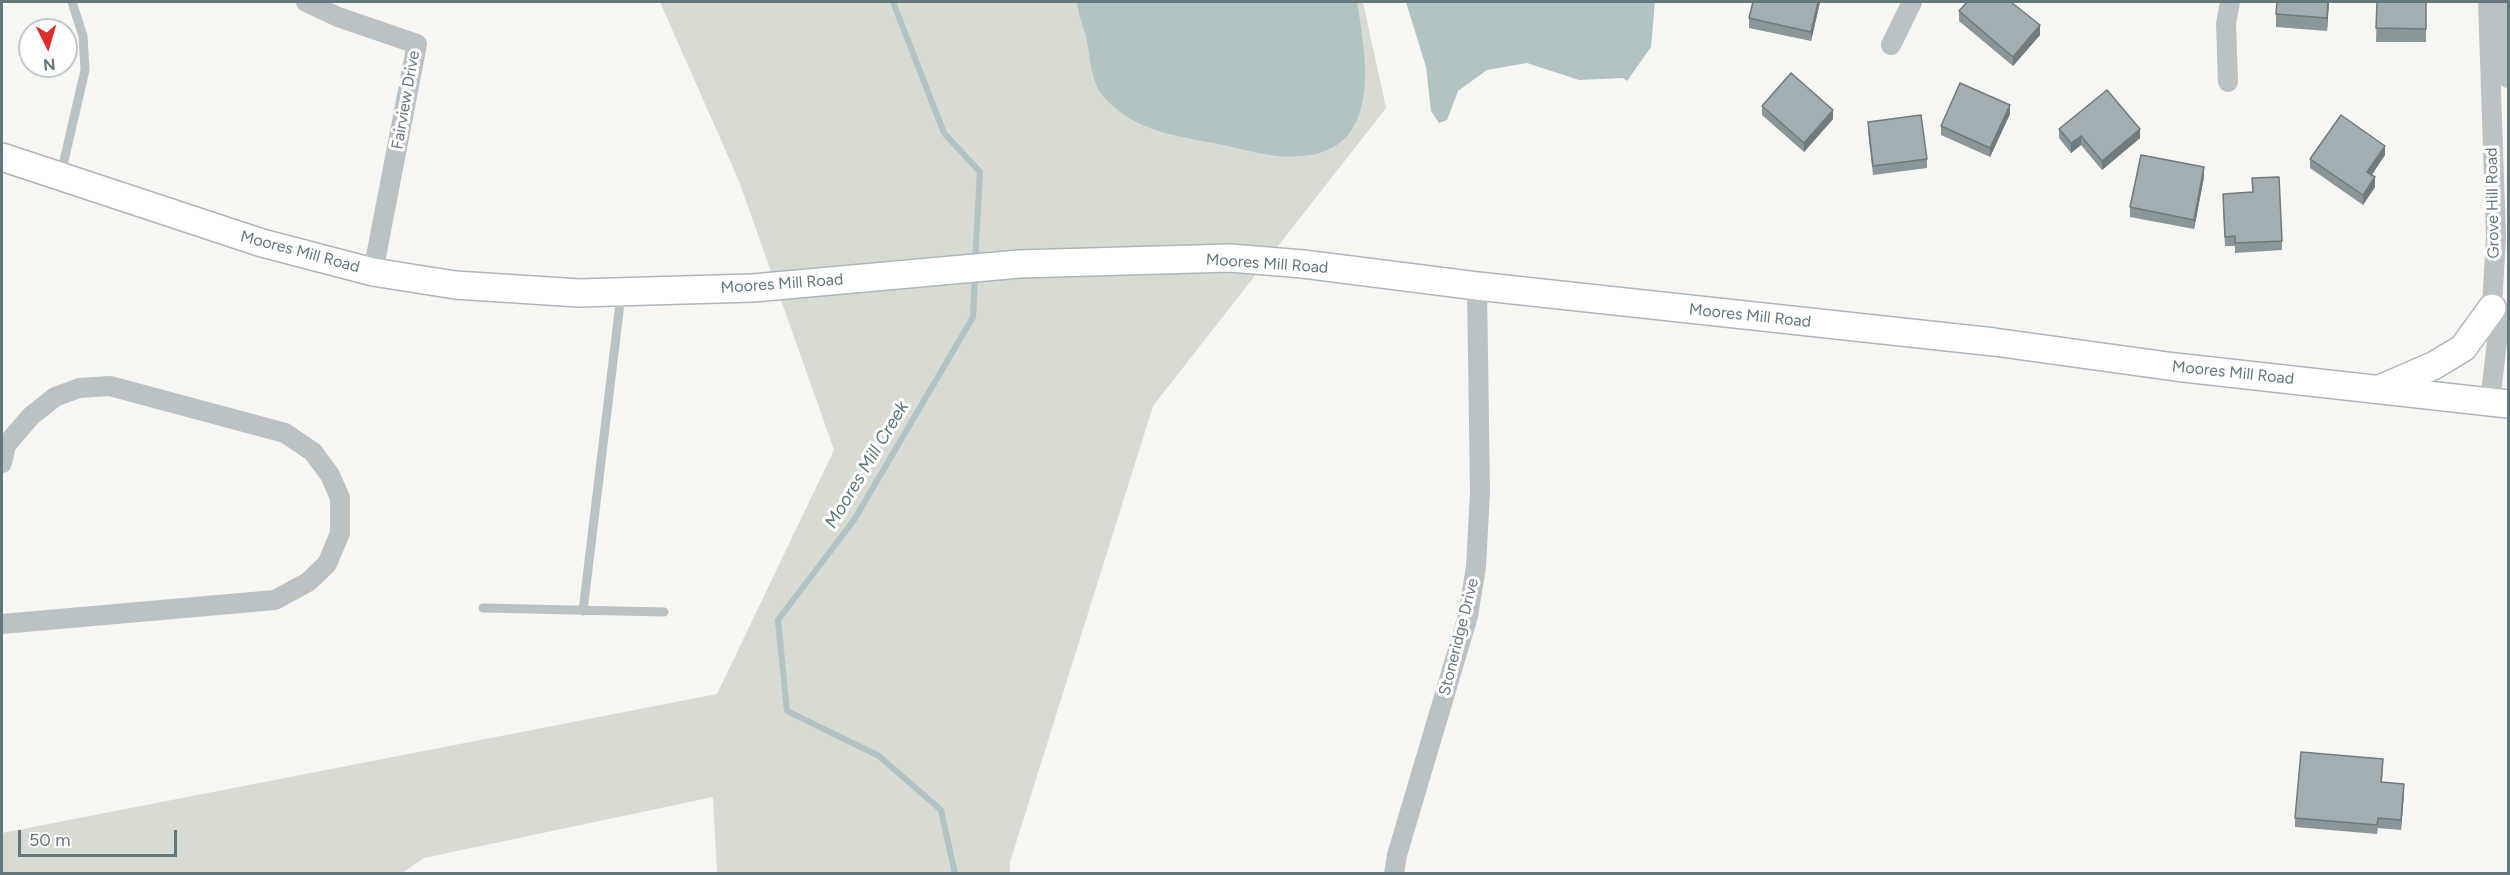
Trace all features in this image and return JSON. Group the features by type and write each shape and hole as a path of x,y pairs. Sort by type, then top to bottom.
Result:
{"street":[{"name":"Fairview Drive","path":"306,2 338,17 417,44 373,272"},
{"path":"1891,45 1912,2"},
{"path":"2228,82 2226,24 2230,2"},
{"name":"Grove Hill Road","path":"2488,2 2499,318 2499,403"},
{"path":"2504,2 2508,78"},
{"name":"Moores Mill Road","path":"2,157 262,243 373,272 455,285 579,293 753,288 1019,264 1230,258 1303,264 1477,286 1994,342 2175,366 2499,403"},
{"name":"Stoneridge Drive","path":"1394,873 1397,855 1468,616 1476,567 1479,492 1477,286"},
{"path":"2380,389 2433,366 2463,348 2499,318"},
{"path":"2,463 6,445 31,416 55,397 79,388 110,386 285,433 313,452 330,475 340,498 340,533 327,564 308,582 275,600 2,624"}],"lane":[{"path":"60,176 85,70 83,36 72,2"},
{"path":"584,611 622,291"},
{"path":"483,608 664,612"}],"shaded area":[{"path":"660,2 1363,2 1386,108 1153,406 1010,862 1010,873 717,873 713,797 424,858 402,873 2,873 2,833 717,694 834,450 739,181"},
{"path":"1077,2 1357,2 1364,57 1365,84 1361,109 1352,130 1336,146 1312,155 1264,154 1159,131 1129,118 1116,109 1099,91 1093,76"},
{"path":"1406,2 1655,2 1651,47 1627,81 1623,78 1579,80 1527,63 1487,70 1458,91 1447,120 1439,123 1431,111 1426,67"}],"building":[{"path":"1753,2 1818,2 1811,32 1749,18"},
{"path":"1967,2 2011,2 2040,25 2013,57 1959,11"},
{"path":"2277,2 2328,2 2327,18 2276,14"},
{"path":"2377,2 2426,2 2426,29 2376,28"},
{"path":"1791,73 1833,110 1804,143 1762,106"},
{"path":"1960,83 2010,105 1990,148 1941,126"},
{"path":"2107,90 2140,129 2102,161 2081,136 2071,143 2059,129"},
{"path":"1921,115 1927,159 1873,166 1868,122"},
{"path":"2341,115 2385,146 2367,172 2375,177 2363,195 2310,159"},
{"path":"2141,155 2204,167 2194,220 2130,207"},
{"path":"2279,177 2282,241 2235,243 2235,236 2225,237 2223,194 2253,192 2252,178"},
{"path":"2301,752 2383,759 2381,782 2404,784 2401,820 2378,818 2377,825 2295,818"}],"waterway":[{"name":"Moores Mill Creek","path":"893,2 944,133 980,172 975,262"},
{"name":"Moores Mill Creek","path":"955,874 941,810 879,756 787,711 778,620 854,520 973,317 975,275"}]}
